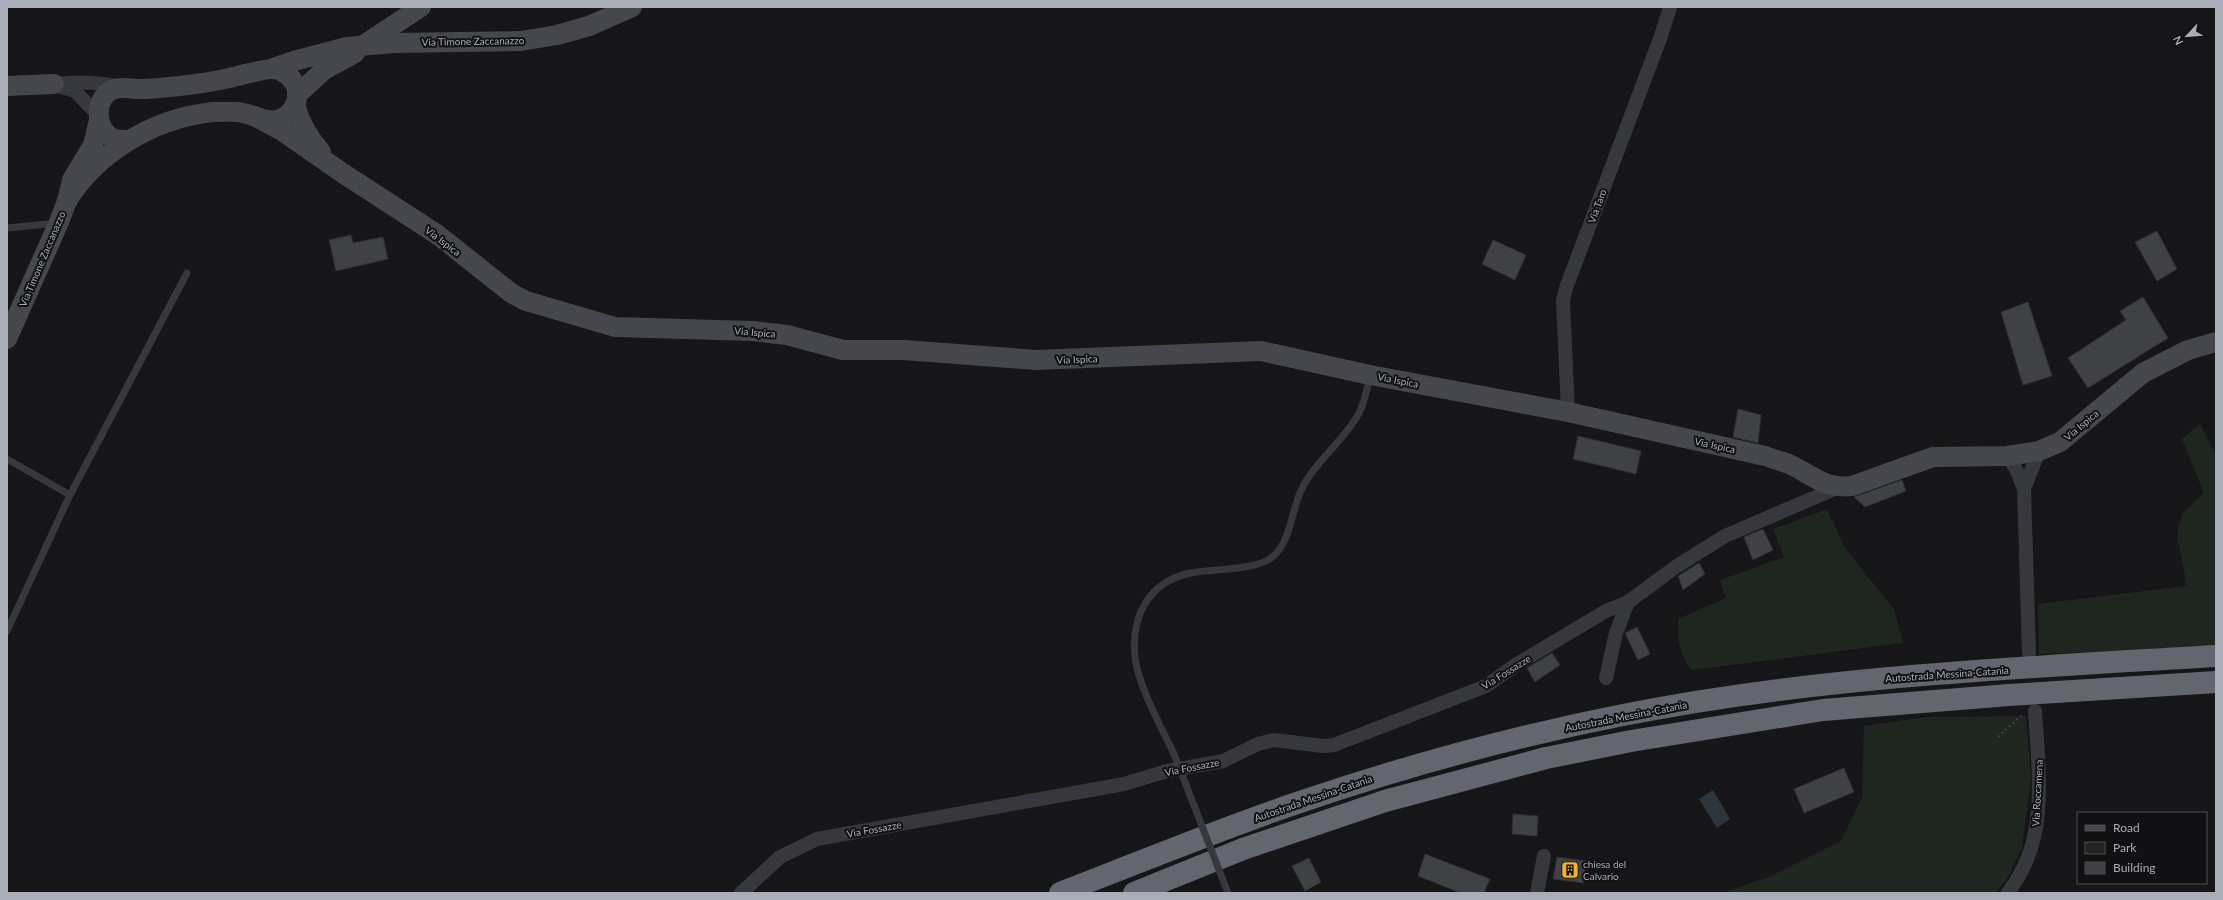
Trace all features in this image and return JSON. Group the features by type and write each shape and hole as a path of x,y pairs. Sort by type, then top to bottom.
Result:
{"highway":[{"name":"Autostrada Messina-Catania","path":"1060,893 1240,823 1380,776 1466,751 1623,715 1723,697 1818,684 2216,656"},
{"path":"1134,893 1279,836 1385,801 1546,758 1631,741 1823,710 2009,695 2216,682"}],"street":[{"name":"Via Timone Zaccanazzo","path":"371,45 412,42 521,41 557,35 589,26 632,7"},
{"name":"Via Taro","path":"1568,412 1563,302 1566,288 1661,36 1670,7"},
{"path":"412,42 417,9"},
{"path":"67,201 78,184 90,171 130,140 167,122 199,114 243,112 267,120 277,120 288,115 296,100 324,70 350,54 371,45 417,9"},
{"path":"7,86 81,82 103,83 140,89 219,81 273,68 347,47 371,45"},
{"path":"273,68 286,74 295,83 296,100 300,120 308,135 344,174"},
{"path":"54,84 75,91 98,118 106,133 114,138 130,140"},
{"path":"67,201 72,180 93,145 103,98 112,90 124,87"},
{"path":"254,116 282,131 344,174"},
{"name":"Via Ispica","path":"344,174 438,235 505,288 526,302 615,327 753,330 787,335 843,350 904,350 1036,360 1261,351 1370,375 1568,412 1765,456 1788,464 1822,483 1839,487 1852,486 1933,457 2007,456 2039,452 2060,442 2143,373 2165,360 2188,350 2216,342"},
{"name":"Via Timone Zaccanazzo","path":"7,339 67,201"},
{"path":"2024,489 2039,452"},
{"path":"2007,456 2016,469 2024,489 2029,653"},
{"name":"Via Ispica","path":"1628,602 1677,566 1725,536 1839,487"},
{"path":"1606,678 1616,633 1628,602"},
{"name":"Via Fossazze","path":"741,893 780,857 817,839 1124,784 1167,771 1223,761 1258,744 1274,740 1323,746 1334,745 1486,686 1517,664 1600,615 1628,602"},
{"name":"Via Roccamena","path":"2008,893 2025,864 2034,840 2038,811 2038,764 2035,710"},
{"path":"1538,893 1544,856"}],"lane":[{"path":"7,228 59,222"},
{"path":"7,631 70,495 187,273"},
{"path":"1228,893 1174,754 1152,707 1135,657 1136,632 1142,607 1152,592 1190,573 1225,570 1270,559 1281,546 1300,493 1313,469 1345,434 1359,412 1370,375"},
{"path":"7,459 70,495"}],"path":[{"path":"1998,737 2020,716 2035,710"}],"green space":[{"path":"2200,424 2216,455 2216,647 2039,654 2038,604 2185,586 2184,569 2178,544 2178,527 2185,511 2204,493 2182,439"},
{"path":"1827,509 1845,548 1894,609 1903,643 1692,670 1684,659 1680,646 1678,619 1726,598 1720,580 1784,557 1773,529"},
{"path":"2026,716 2031,778 2022,848 2007,879 1995,893 1722,893 1771,876 1841,841 1862,797 1864,726 1926,717"}],"shaded area":[{"path":"1713,790 1730,819 1717,828 1699,799"}],"building":[{"path":"2157,231 2177,269 2157,281 2135,242"},
{"path":"351,235 353,243 383,237 388,259 336,271 329,240"},
{"path":"1493,240 1526,255 1515,280 1482,264"},
{"path":"2143,297 2168,338 2088,388 2068,358 2126,320 2120,311"},
{"path":"2028,302 2052,376 2023,385 2001,312"},
{"path":"1738,409 1761,415 1758,443 1733,437"},
{"path":"1578,436 1641,451 1636,474 1573,459"},
{"path":"1902,480 1906,491 1865,507 1854,497"},
{"path":"1763,529 1773,550 1753,560 1744,537"},
{"path":"1699,563 1705,574 1683,590 1678,576"},
{"path":"1637,627 1650,654 1638,660 1625,633"},
{"path":"1552,653 1560,665 1535,682 1527,668"},
{"path":"1844,768 1854,792 1804,813 1794,789"},
{"path":"1513,814 1538,816 1537,836 1512,834"},
{"path":"1425,854 1490,879 1484,893 1461,893 1418,876"},
{"name":"chiesa del Calvario","path":"1557,857 1586,861 1583,883 1553,879"},
{"path":"1309,858 1321,882 1305,891 1292,866"}],"place":[{"name":"chiesa del Calvario","path":"1570,870"}]}
